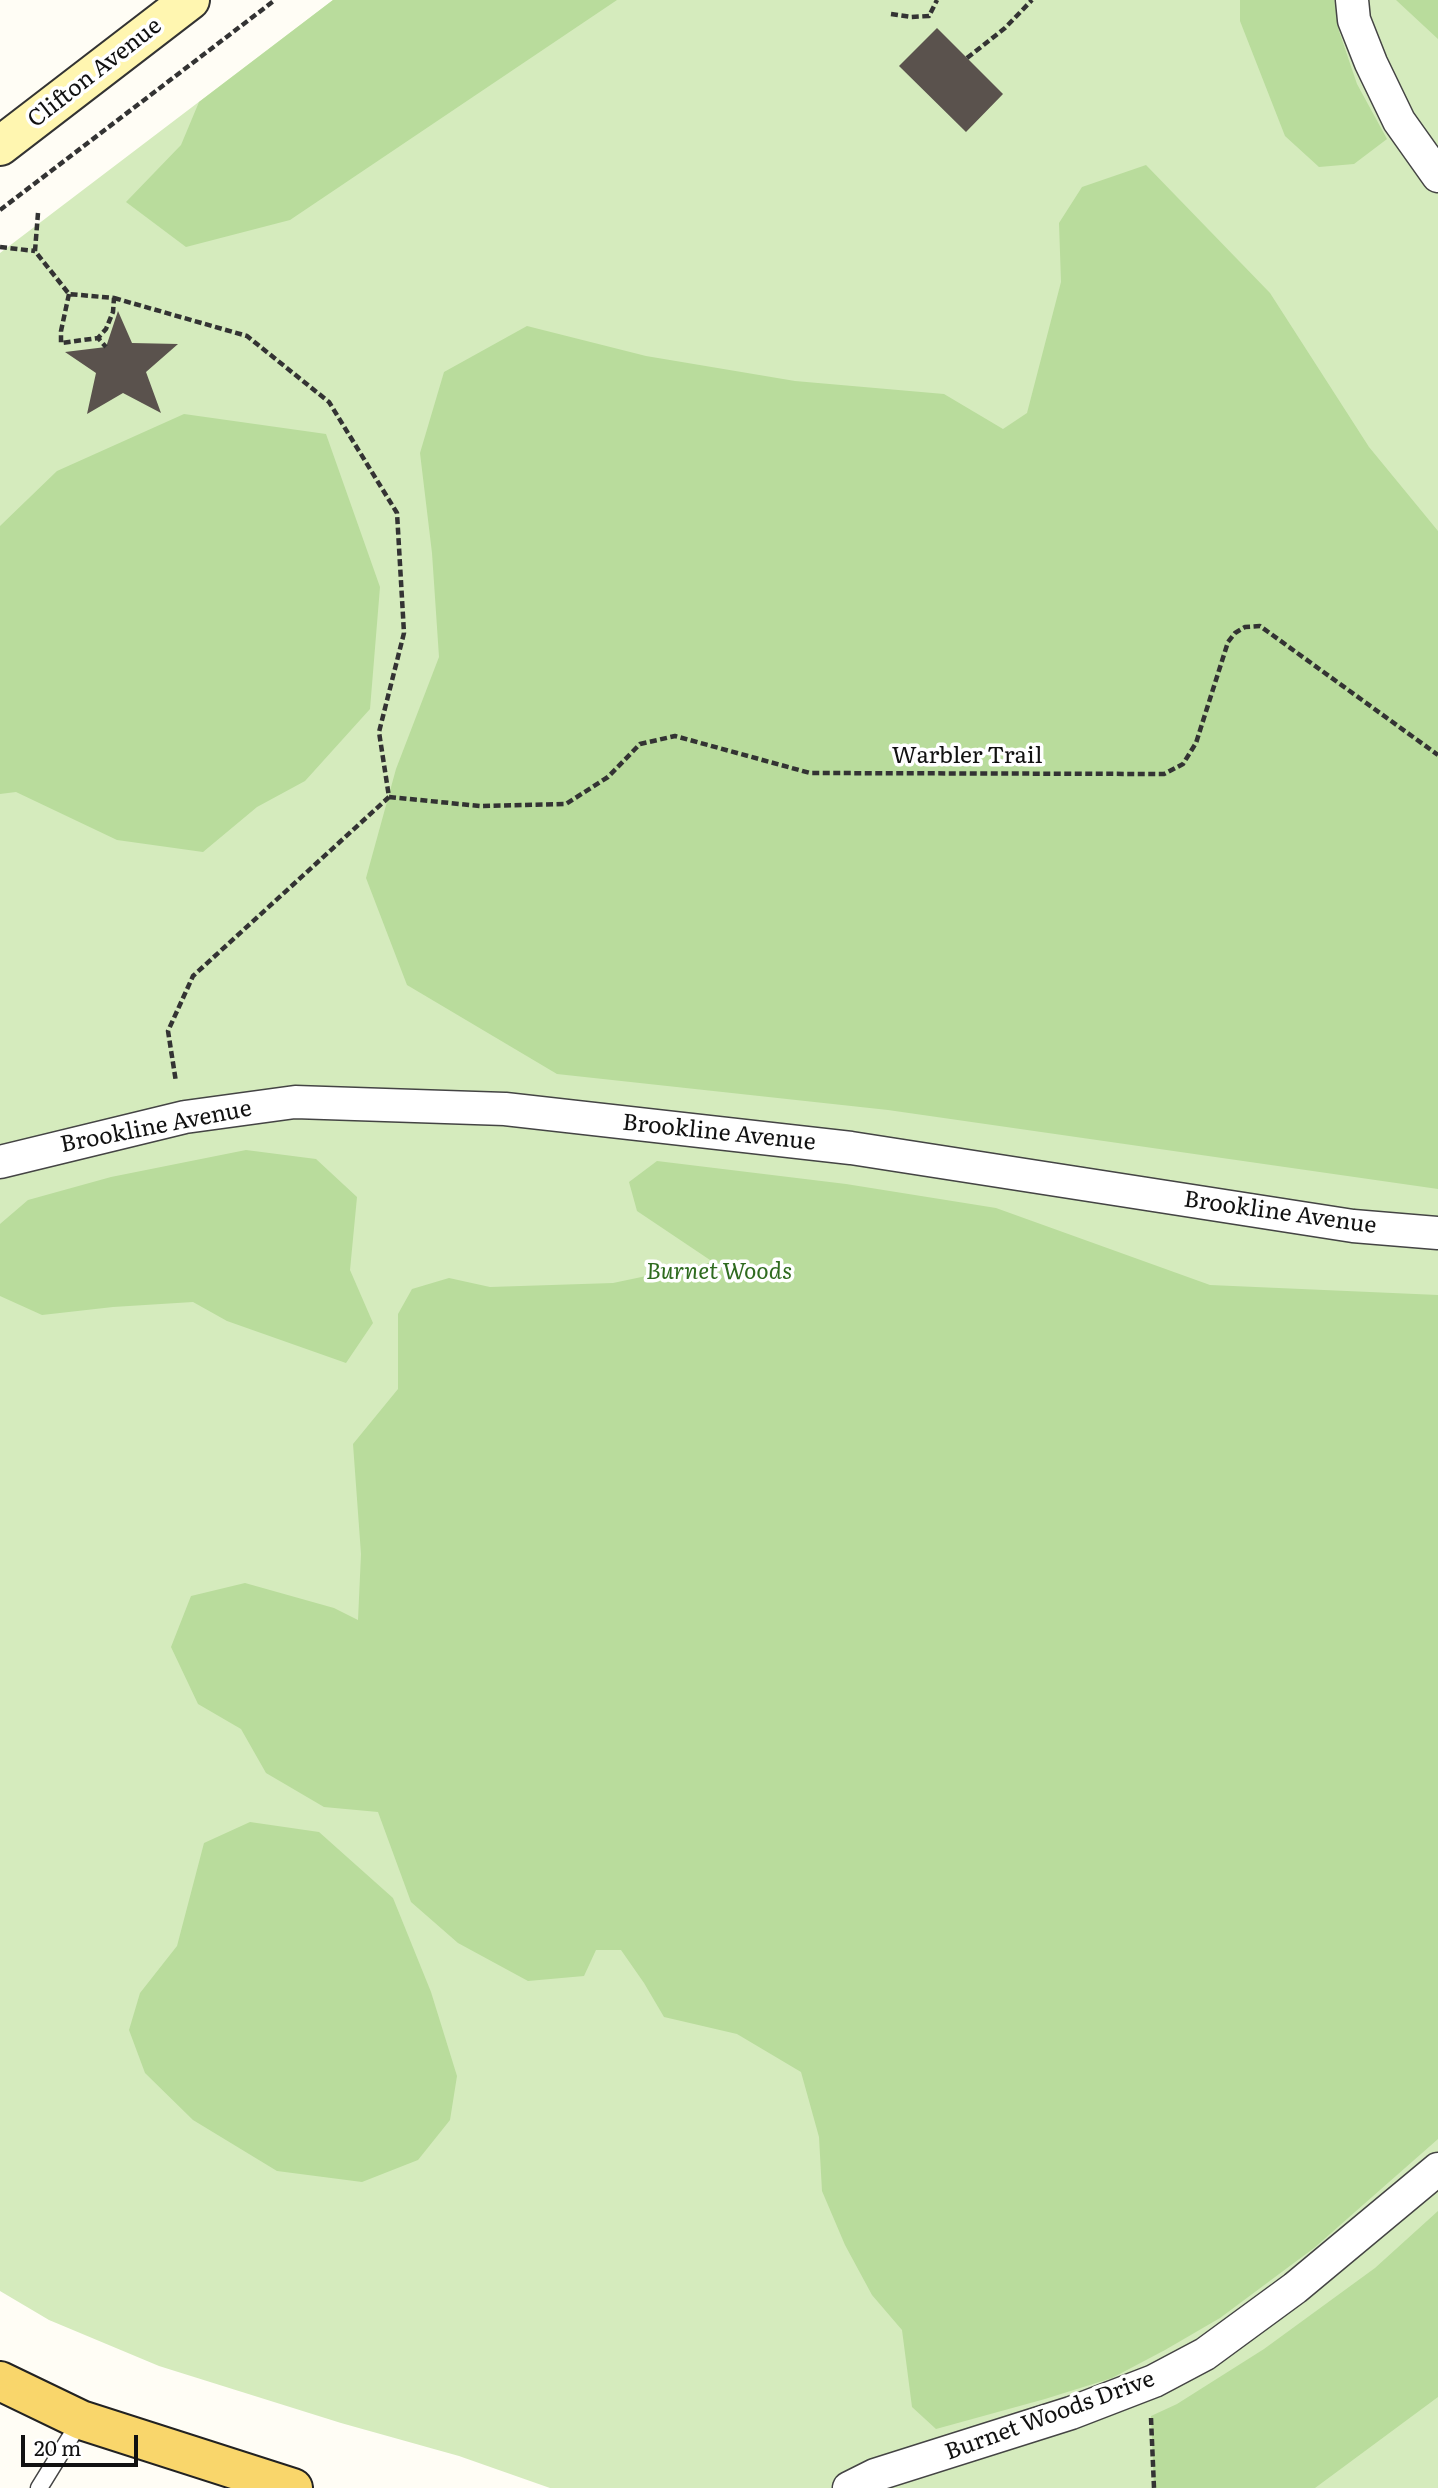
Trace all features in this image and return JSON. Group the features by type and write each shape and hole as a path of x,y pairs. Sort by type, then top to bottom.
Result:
{"main road":[{"name":"Clifton Avenue","path":"0,146 190,0"},
{"path":"0,2381 81,2420 293,2488"}],"street":[{"path":"1352,0 1354,20 1376,74 1399,121 1438,177"},
{"name":"Brookline Avenue","path":"0,1162 185,1117 295,1102 505,1110 851,1148 1353,1226 1438,1233"},
{"name":"Burnet Woods Drive","path":"849,2488 875,2475 899,2477 1071,2413 1154,2381 1205,2354 1295,2288 1438,2169"}],"lane":[{"path":"39,2488 81,2420"}],"path":[{"path":"0,210 275,0"},
{"path":"891,14 929,16 937,0"},
{"path":"967,58 1005,28 1032,0"},
{"path":"38,213 36,251 69,294 114,298 247,336 329,402 397,513 404,633 379,732 388,797 193,976 168,1031 177,1088"},
{"path":"0,247 36,251"},
{"path":"69,294 61,343 98,338 106,329 113,312 114,298"},
{"path":"98,338 106,347"},
{"name":"Warbler Trail","path":"388,797 480,806 566,804 608,777 640,744 675,736 810,773 1164,774 1183,764 1196,743 1228,642 1235,633 1245,627 1260,626 1438,755"},
{"path":"1151,2410 1154,2488"}],"green space":[{"name":"Burnet Woods","path":"333,0 1438,0 1438,2488 550,2488 459,2456 341,2423 159,2366 49,2320 0,2291 0,253"},
{"path":"333,0 617,0 290,220 186,247 126,202 181,145 199,102"},
{"path":"1240,0 1334,0 1339,31 1357,84 1387,139 1354,164 1319,167 1285,136 1240,21"},
{"path":"1396,0 1438,0 1438,39"},
{"path":"1146,165 1270,293 1369,447 1438,531 1438,1189 888,1110 557,1074 407,985 366,878 396,769 439,657 432,553 420,453 444,372 527,326 646,356 795,381 944,394 1003,429 1027,413 1061,282 1059,223 1082,187"},
{"path":"184,414 326,434 380,587 370,709 305,781 257,807 203,852 117,840 16,792 0,794 0,526 57,471"},
{"path":"246,1150 316,1159 357,1197 350,1270 373,1323 346,1363 227,1321 193,1302 42,1315 0,1296 0,1224 28,1200 111,1177"},
{"path":"657,1161 846,1184 996,1208 1210,1285 1438,1295 1438,2139 1314,2248 1220,2318 1112,2378 936,2429 912,2407 902,2330 872,2295 845,2245 822,2191 819,2137 801,2072 737,2034 664,2017 621,1950 596,1950 584,1976 528,1981 458,1943 411,1902 378,1812 324,1807 266,1773 241,1729 198,1704 171,1647 191,1596 245,1583 334,1608 358,1620 361,1554 353,1444 398,1389 398,1314 412,1289 449,1278 490,1287 613,1283 713,1262 637,1211 629,1182"},
{"path":"250,1822 319,1832 393,1898 431,1992 457,2076 450,2120 418,2160 362,2182 277,2171 193,2120 145,2073 129,2030 140,1993 177,1946 204,1843"},
{"path":"1438,2211 1438,2397 1315,2488 1154,2488 1151,2416 1177,2404 1264,2349 1375,2268"}],"building":[{"path":"937,28 1003,94 966,132 899,66"},
{"path":"118,311 132,343 178,344 146,372 161,413 123,393 87,414 96,373 65,352 106,347"}]}
